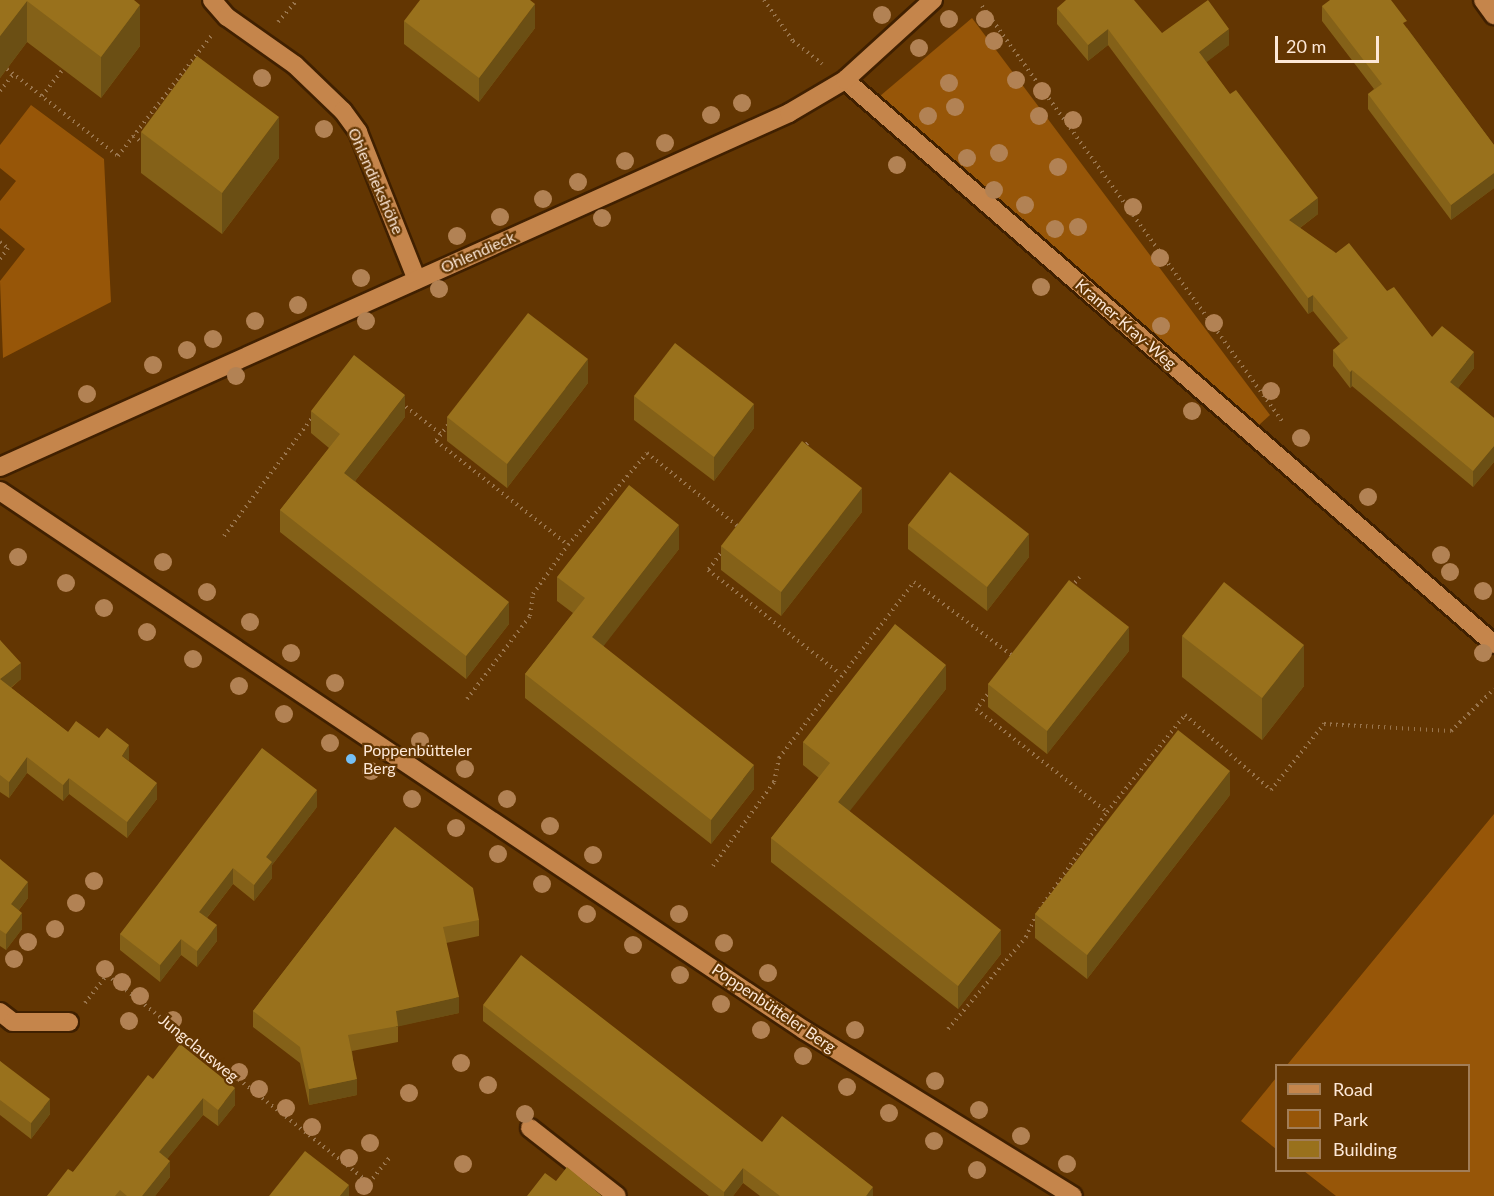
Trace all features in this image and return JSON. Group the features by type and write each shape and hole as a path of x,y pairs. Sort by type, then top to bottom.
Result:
{"street":[{"name":"Ohlendiekshöhe","path":"212,0 227,17 295,65 343,111 358,132 417,279"},
{"name":"Ohlendieck","path":"0,467 789,114 844,80 933,0"},
{"path":"1484,0 1494,15"},
{"name":"Kramer-Kray-Weg","path":"844,80 1494,644"},
{"name":"Poppenbütteler Berg","path":"0,492 804,1030 1073,1196"},
{"path":"0,1011 14,1022 69,1022"},
{"path":"530,1128 617,1196"}],"path":[{"path":"764,0 793,41 844,80"},
{"path":"982,6 1290,432"},
{"path":"7,69 118,156 227,17"},
{"path":"42,96 63,69"},
{"path":"0,91 14,73"},
{"path":"133,136 149,147"},
{"path":"0,242 8,248 0,259"},
{"path":"397,400 441,434"},
{"path":"224,536 317,412"},
{"path":"455,416 436,441 568,545"},
{"path":"795,459 809,441"},
{"path":"467,699 530,616 533,594 568,545 647,453 741,528"},
{"path":"734,536 747,519"},
{"path":"728,545 708,570 840,674"},
{"path":"1065,595 1080,577"},
{"path":"713,866 774,782 779,758 840,674 914,582 1016,658"},
{"path":"1009,667 1023,649"},
{"path":"996,683 976,709 1107,812"},
{"path":"948,1029 1026,937 1048,893 1107,812 1185,714 1272,790 1324,724 1451,731 1494,689"},
{"name":"Jungclausweg","path":"69,1022 107,975 369,1184 389,1158"}],"green space":[{"path":"972,18 1270,415 1259,425 880,96"},
{"path":"31,105 104,159 111,302 3,358 0,281 25,249 0,228 0,201 16,181 0,168 0,145"},
{"path":"1494,814 1494,1196 1336,1196 1305,1172 1470,1172 1470,1064 1288,1064"},
{"path":"1275,1079 1275,1148 1241,1121"}],"building":[{"path":"0,0 134,0 140,5 101,57 27,1 0,36"},
{"path":"420,0 530,0 535,4 479,78 404,21"},
{"path":"1066,0 1134,0 1162,33 1208,0 1229,29 1199,52 1230,94 1236,90 1318,198 1289,220 1336,253 1349,243 1387,291 1394,287 1432,337 1442,326 1474,352 1450,382 1494,418 1494,446 1473,471 1352,370 1350,372 1333,350 1348,338 1313,295 1308,298 1108,29 1088,45 1057,8"},
{"path":"1330,0 1391,0 1407,21 1403,23 1494,145 1494,173 1451,205 1368,94 1382,84 1322,6"},
{"path":"197,56 279,117 222,193 141,132"},
{"path":"528,313 588,359 507,464 447,417"},
{"path":"675,343 754,404 714,457 634,396"},
{"path":"354,355 405,395 344,473 509,602 466,656 280,510 340,434 311,411"},
{"path":"802,441 862,488 781,592 721,546"},
{"path":"950,472 1029,534 987,587 908,525"},
{"path":"629,485 679,525 592,637 754,765 711,820 525,674 585,598 557,577"},
{"path":"1069,580 1129,627 1047,731 988,684"},
{"path":"1224,582 1304,645 1262,698 1182,636"},
{"path":"895,624 946,665 838,802 1001,930 958,986 771,838 830,763 803,742"},
{"path":"0,640 21,663 0,679"},
{"path":"0,679 68,732 76,721 99,738 107,728 129,745 122,756 157,783 127,822 69,778 63,785 27,757 9,782 0,775"},
{"path":"1178,730 1230,771 1087,955 1035,914"},
{"path":"262,748 317,790 266,857 272,862 254,885 233,868 199,912 217,925 197,951 181,939 160,965 120,934"},
{"path":"395,827 473,888 479,920 443,927 459,997 396,1011 398,1026 348,1035 357,1079 309,1089 300,1047 253,1011"},
{"path":"0,859 28,882 11,904 22,913 6,934 0,930"},
{"path":"521,955 762,1142 782,1116 873,1187 866,1196 780,1196 743,1168 724,1192 483,1005"},
{"path":"180,1044 235,1088 218,1110 203,1098 159,1152 170,1161 142,1196 127,1196 120,1190 115,1196 47,1196 68,1169 73,1172 148,1075 153,1079"},
{"path":"0,1061 50,1099 31,1123 0,1100"},
{"path":"305,1151 349,1185 340,1196 269,1196"},
{"path":"567,1167 602,1196 527,1196 545,1173 556,1181"}],"place":[{"name":"Poppenbütteler Berg","path":"351,759"}]}
